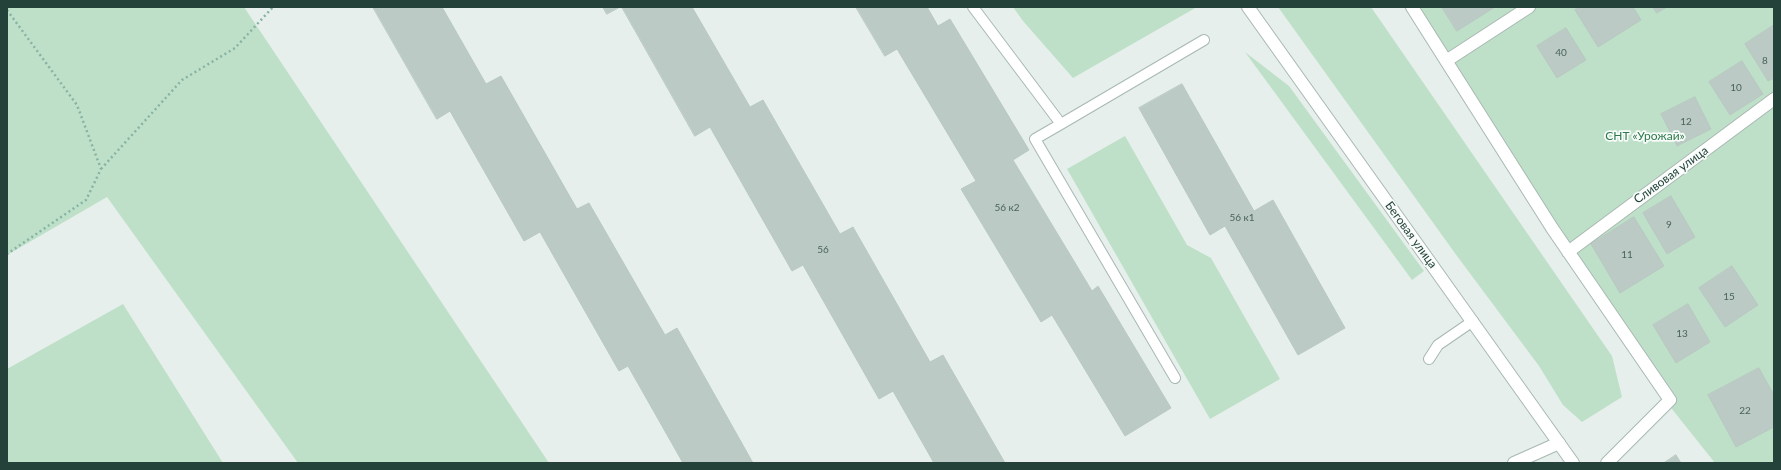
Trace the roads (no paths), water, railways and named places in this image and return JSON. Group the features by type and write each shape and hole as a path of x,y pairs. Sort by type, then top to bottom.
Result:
{"street":[{"name":"Беговая улица","path":"1248,7 1573,463"},
{"path":"1412,7 1568,252 1670,400 1607,463"},
{"path":"1446,61 1529,7"},
{"name":"Сливовая улица","path":"1568,252 1774,99"},
{"path":"1514,463 1559,443"}],"lane":[{"path":"973,7 1061,124"},
{"path":"1175,378 1035,139 1204,40"},
{"path":"1429,359 1438,345 1473,321"}],"park label":[{"name":"СНТ «Урожай»","path":"1645,136"}]}
